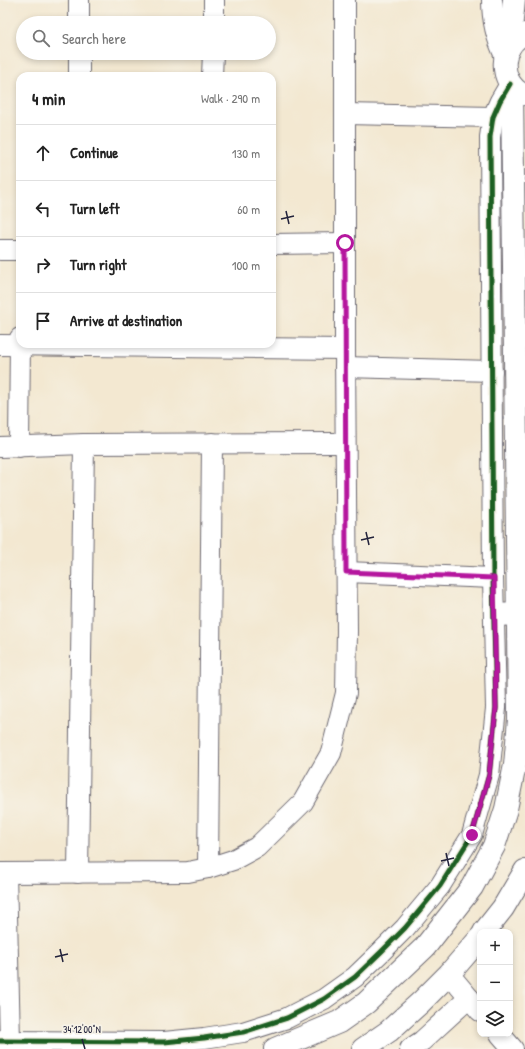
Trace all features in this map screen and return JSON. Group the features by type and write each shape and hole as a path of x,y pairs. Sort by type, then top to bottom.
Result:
{"main road":[{"path":"275,1049 340,1022 366,1003 425,947 472,887 494,846 506,809 515,765 519,719 516,88 506,75 504,66 514,0"},
{"path":"507,52 514,41 525,34"},
{"path":"495,615 518,614"},
{"path":"486,929 503,908 525,871"},
{"path":"363,1049 389,1031 449,974 477,941"}],"street":[{"path":"79,0 79,16"},
{"path":"214,0 214,16"},
{"path":"345,0 346,693 331,753 303,802 257,847 233,860 208,868 188,872 3,873 5,1041 164,1042 243,1032 288,1018 324,999 355,977 405,928 435,892 472,835 489,775 496,708 490,137 493,117 500,101 516,88"},
{"path":"492,0 492,18 495,32 507,52"},
{"path":"79,60 79,72"},
{"path":"212,72 213,60"},
{"path":"345,114 493,117"},
{"path":"276,244 345,243"},
{"path":"0,250 16,250"},
{"path":"0,345 16,343"},
{"path":"19,348 9,447 84,444 346,443"},
{"path":"140,348 345,358 492,370"},
{"path":"208,868 212,443"},
{"path":"78,872 84,444"},
{"path":"346,572 494,578"},
{"path":"410,1049 475,1004 449,974"},
{"path":"503,1037 513,1049"}],"cycle path":[{"path":"0,1041 164,1042 243,1032 287,1018 324,999 355,977 381,952 405,928 440,886 472,835 489,775 496,708 493,578 490,137 493,117 510,84"}],"route":[{"path":"345,243 346,572 494,578 496,708 489,775 472,835"}]}
